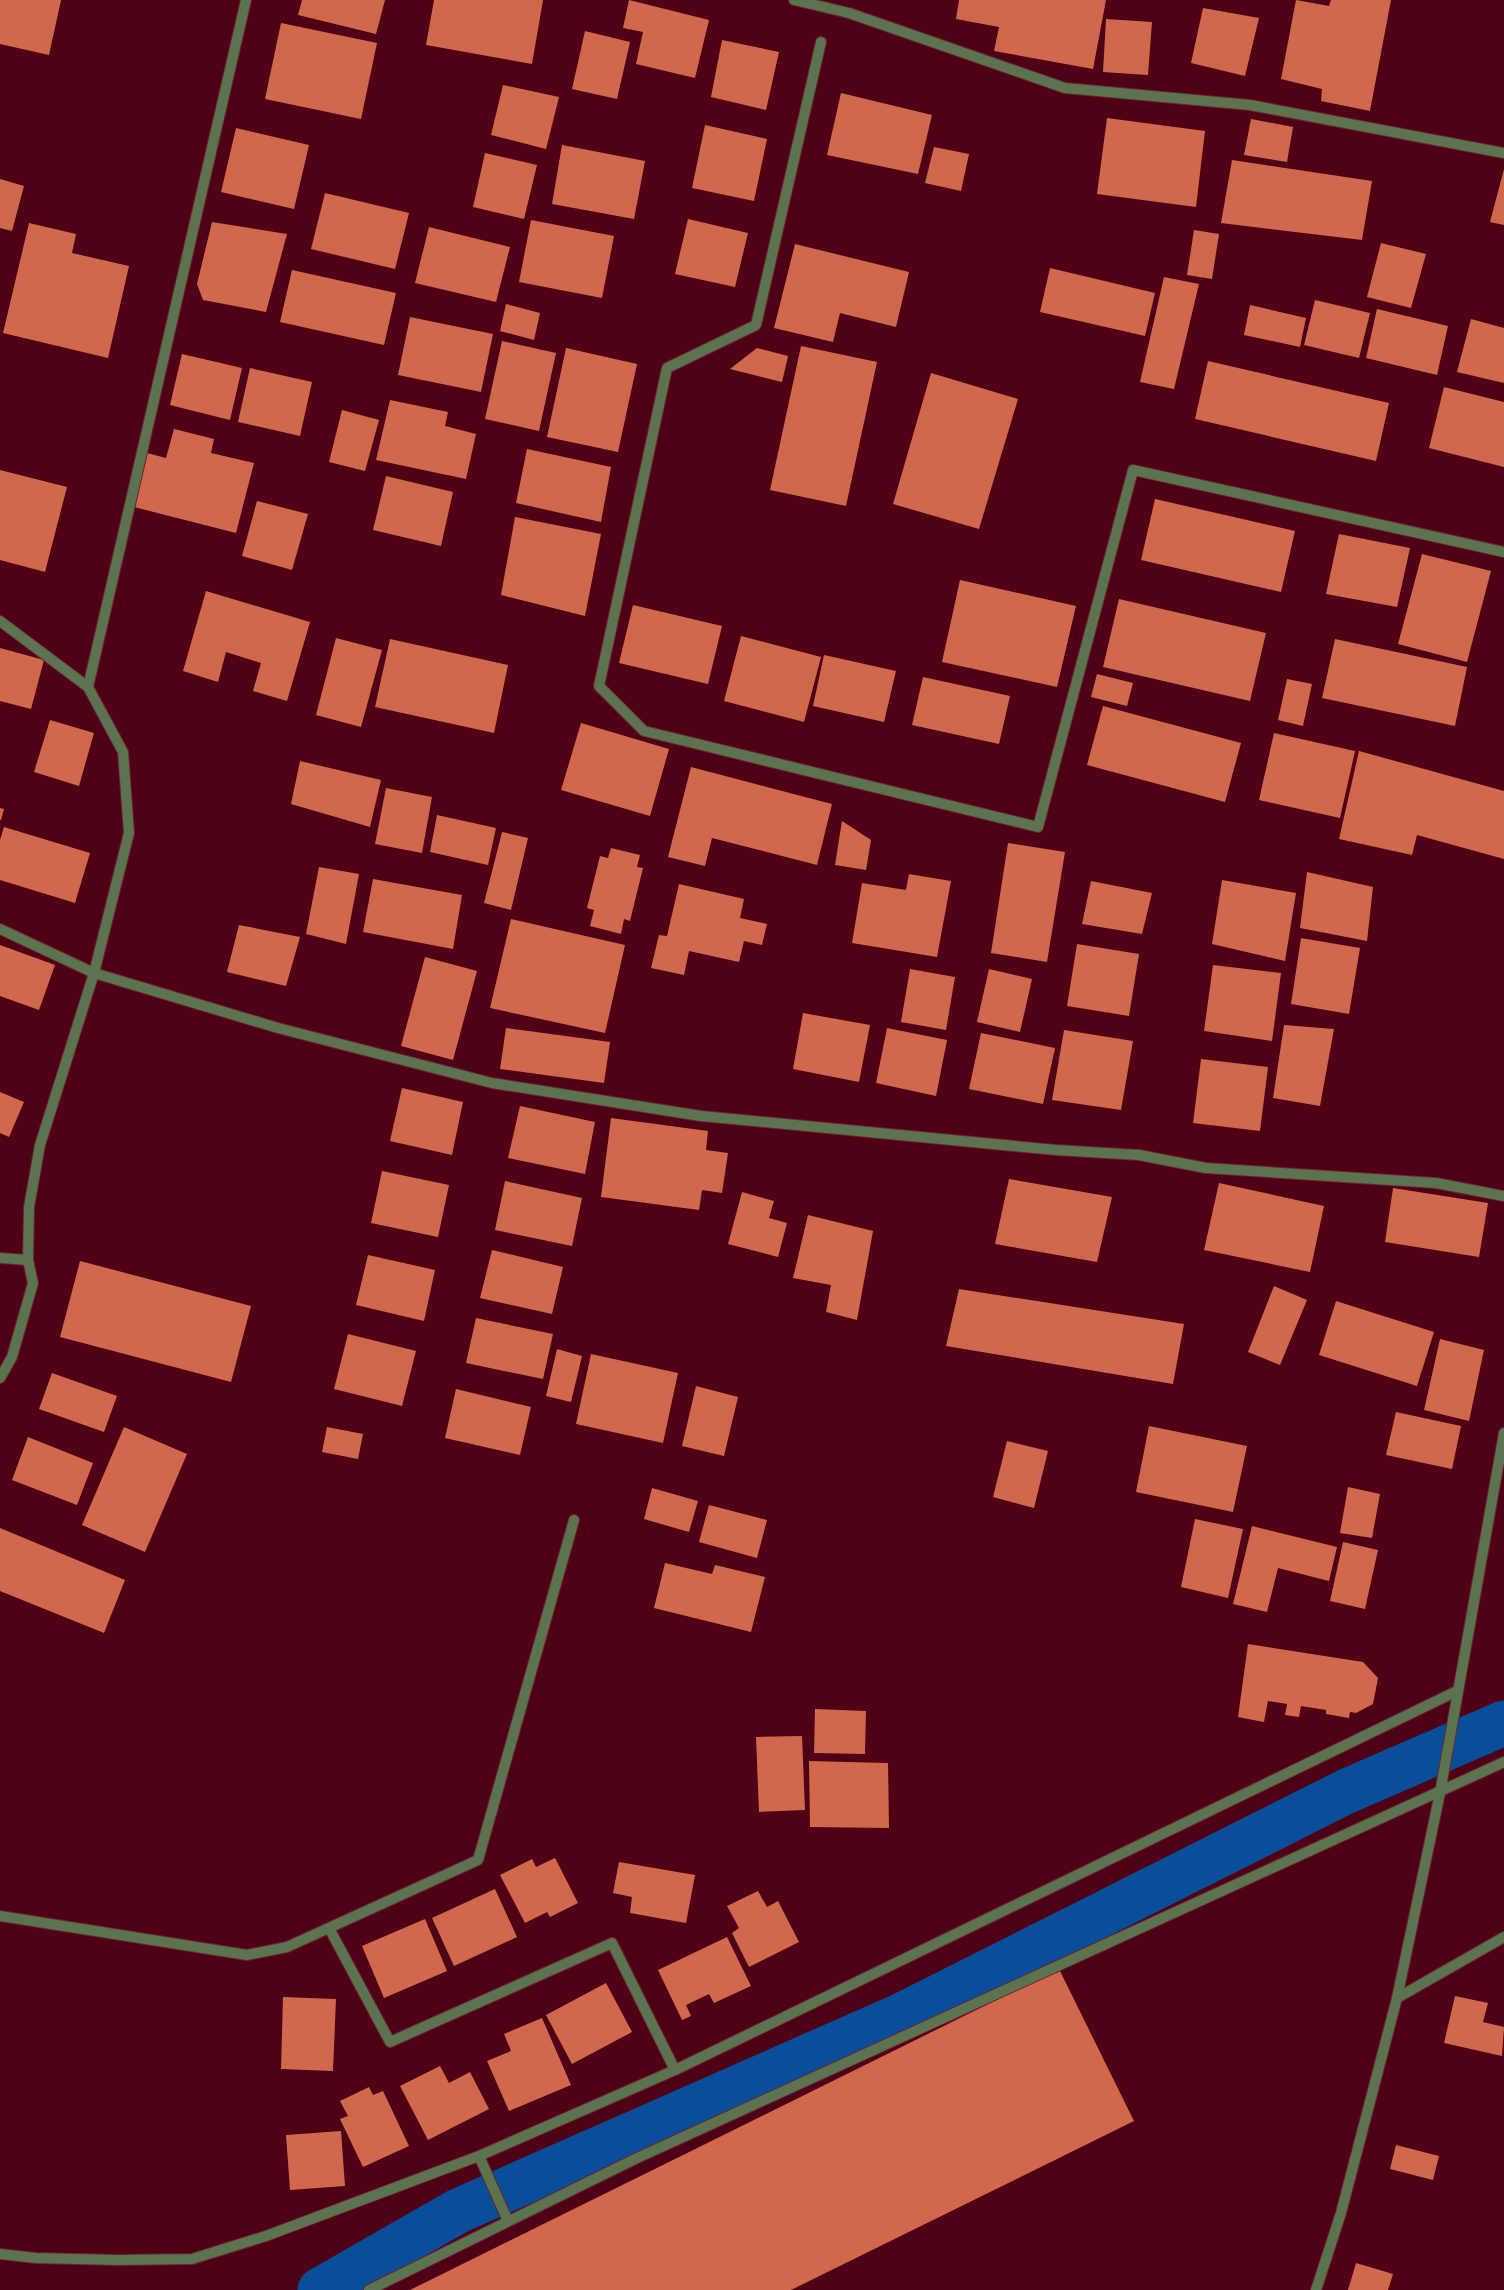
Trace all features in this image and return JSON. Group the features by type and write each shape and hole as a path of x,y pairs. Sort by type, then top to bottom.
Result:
{"street":[{"path":"88,687 246,0"},
{"path":"794,0 849,13 1066,88 1250,105 1504,153"},
{"path":"821,42 756,325 667,368 599,686 644,732 1038,827 1133,470 1504,552"},
{"path":"0,621 88,687 123,752 129,833 94,973 40,1145 29,1207 28,1260 33,1282 12,1357 0,1378"},
{"path":"0,929 94,973 278,1028 492,1083 701,1116 1056,1150 1138,1154 1206,1168 1436,1184 1504,1196"},
{"path":"0,1258 28,1260"},
{"path":"1316,2290 1340,2213 1397,1998 1440,1793 1504,1433"},
{"path":"0,1916 247,1955 287,1947 478,1860 574,1520"},
{"path":"0,2254 36,2258 192,2259 266,2236 480,2160 675,2070 1457,1691"},
{"path":"369,2290 635,2159 1440,1793 1504,1762"},
{"path":"329,1928 390,2042 612,1943 675,2070"},
{"path":"1397,1998 1504,1938"},
{"path":"480,2160 508,2221"}],"building":[{"path":"0,0 61,0 49,55 0,44"},
{"path":"302,0 385,0 376,34 298,15"},
{"path":"434,0 543,0 532,64 426,45"},
{"path":"629,0 709,20 695,78 636,64 643,32 623,28"},
{"path":"959,0 1106,0 1093,69 994,51 999,27 956,19"},
{"path":"1296,0 1329,6 1331,0 1391,0 1370,111 1321,101 1322,89 1281,79"},
{"path":"1203,8 1259,18 1245,76 1191,63"},
{"path":"1106,19 1152,22 1148,75 1103,72"},
{"path":"281,23 377,43 361,119 265,99"},
{"path":"585,31 630,42 617,99 572,89"},
{"path":"722,40 779,52 766,110 711,97"},
{"path":"503,85 559,97 546,149 491,135"},
{"path":"841,93 932,115 918,174 827,155"},
{"path":"1107,118 1205,131 1196,207 1097,194"},
{"path":"1251,119 1293,127 1287,162 1244,155"},
{"path":"705,125 767,139 754,201 692,188"},
{"path":"236,128 309,145 294,209 221,192"},
{"path":"562,145 645,161 634,219 552,204"},
{"path":"934,147 969,154 961,191 925,183"},
{"path":"485,153 537,165 524,219 473,207"},
{"path":"1232,160 1372,181 1362,240 1221,223"},
{"path":"1504,169 1504,225 1490,222"},
{"path":"0,179 24,186 12,231 0,228"},
{"path":"325,193 409,213 395,269 311,249"},
{"path":"688,219 748,233 735,287 675,274"},
{"path":"531,220 614,236 602,298 519,282"},
{"path":"212,222 287,234 266,312 203,300 197,284"},
{"path":"29,223 76,234 72,253 129,266 108,358 3,333"},
{"path":"429,227 510,247 496,302 415,283"},
{"path":"1194,230 1219,234 1212,279 1187,275"},
{"path":"1381,243 1426,254 1411,308 1367,297"},
{"path":"795,244 909,272 896,327 840,313 833,342 774,328"},
{"path":"1050,268 1155,293 1145,336 1040,312"},
{"path":"292,270 396,293 384,345 280,322"},
{"path":"1164,277 1199,284 1174,389 1140,382"},
{"path":"1315,300 1370,313 1359,358 1304,345"},
{"path":"506,304 540,313 534,340 500,331"},
{"path":"1250,305 1306,318 1300,347 1244,335"},
{"path":"1377,309 1448,326 1437,375 1366,358"},
{"path":"410,317 493,334 481,392 398,375"},
{"path":"1471,319 1504,328 1504,383 1457,372"},
{"path":"502,341 556,353 539,431 485,419"},
{"path":"801,346 877,362 846,506 770,490"},
{"path":"566,348 637,364 618,452 547,437"},
{"path":"757,348 788,356 782,382 730,369"},
{"path":"182,354 242,368 230,420 170,405"},
{"path":"1208,361 1389,403 1376,461 1195,419"},
{"path":"250,368 312,382 300,436 238,422"},
{"path":"931,373 1018,399 979,529 893,504"},
{"path":"1444,387 1504,402 1504,467 1429,448"},
{"path":"390,400 448,412 445,426 476,434 466,479 376,460"},
{"path":"342,410 379,420 365,471 329,462"},
{"path":"174,429 214,439 211,453 254,463 236,533 134,507 147,453 166,458"},
{"path":"527,449 611,467 601,522 516,503"},
{"path":"0,470 67,487 45,572 0,560"},
{"path":"386,476 453,492 441,546 373,530"},
{"path":"1155,499 1295,531 1281,592 1141,560"},
{"path":"257,501 308,514 292,570 242,556"},
{"path":"515,517 601,534 585,616 501,595"},
{"path":"1339,534 1410,548 1397,607 1326,594"},
{"path":"1422,554 1491,571 1467,662 1398,644"},
{"path":"960,580 1076,606 1057,687 942,662"},
{"path":"206,591 310,622 287,701 253,691 261,663 226,652 218,682 183,671"},
{"path":"1119,599 1266,633 1250,701 1103,667"},
{"path":"633,605 722,626 708,684 619,663"},
{"path":"741,636 821,657 804,722 724,701"},
{"path":"336,638 382,650 361,727 316,715"},
{"path":"390,639 508,665 494,733 375,707"},
{"path":"1335,639 1467,667 1455,726 1322,698"},
{"path":"0,648 44,660 31,709 0,701"},
{"path":"824,655 896,671 884,722 813,706"},
{"path":"1097,674 1133,683 1127,706 1091,697"},
{"path":"923,677 1010,696 999,744 912,725"},
{"path":"1287,679 1312,684 1303,726 1278,720"},
{"path":"1103,706 1241,743 1225,802 1087,765"},
{"path":"50,720 94,733 79,786 34,772"},
{"path":"581,723 669,749 650,816 561,790"},
{"path":"1274,733 1355,751 1340,818 1259,800"},
{"path":"1359,751 1504,791 1504,859 1417,835 1412,855 1339,839"},
{"path":"300,761 381,780 370,827 291,804"},
{"path":"691,767 832,804 817,865 712,838 705,866 668,857"},
{"path":"386,788 432,797 422,853 375,844"},
{"path":"0,808 4,809 1,820 0,820"},
{"path":"437,815 496,828 488,865 430,852"},
{"path":"842,821 871,840 866,870 835,865"},
{"path":"4,827 90,853 75,903 0,880 0,840"},
{"path":"502,832 528,838 511,910 484,903"},
{"path":"1008,843 1065,852 1047,962 991,953"},
{"path":"611,848 640,855 637,867 643,868 630,921 624,919 621,934 590,926 594,910 587,908 600,856 608,858"},
{"path":"319,867 359,874 346,944 306,934"},
{"path":"1307,872 1373,887 1367,941 1300,928"},
{"path":"909,874 951,881 937,957 852,943 862,883 906,890"},
{"path":"373,879 462,895 453,949 363,932"},
{"path":"1222,880 1296,893 1285,961 1212,944"},
{"path":"1091,881 1152,893 1142,934 1082,924"},
{"path":"679,884 744,899 740,918 767,924 762,945 744,941 739,962 689,951 684,975 651,968 659,935 667,936"},
{"path":"511,919 625,945 605,1033 490,1008"},
{"path":"239,925 300,937 286,986 227,972"},
{"path":"1301,938 1360,948 1349,1014 1291,1004"},
{"path":"1077,944 1139,954 1129,1016 1067,1006"},
{"path":"0,945 55,965 39,1010 0,996"},
{"path":"425,957 477,971 453,1060 401,1046"},
{"path":"1213,965 1281,973 1272,1041 1204,1031"},
{"path":"910,969 955,977 946,1030 901,1022"},
{"path":"989,969 1032,979 1020,1032 977,1022"},
{"path":"803,1013 870,1025 859,1082 793,1069"},
{"path":"1284,1025 1334,1029 1320,1106 1273,1098"},
{"path":"506,1028 610,1042 604,1083 500,1069"},
{"path":"887,1028 947,1040 936,1096 876,1083"},
{"path":"1064,1030 1133,1041 1121,1110 1052,1100"},
{"path":"981,1033 1055,1048 1043,1104 969,1089"},
{"path":"1201,1059 1268,1067 1260,1131 1193,1123"},
{"path":"402,1088 463,1102 452,1155 390,1141"},
{"path":"0,1092 24,1102 9,1137 0,1133"},
{"path":"520,1106 595,1122 585,1174 508,1158"},
{"path":"611,1118 708,1131 706,1150 728,1153 722,1193 702,1190 699,1210 601,1197"},
{"path":"382,1171 449,1185 438,1237 371,1223"},
{"path":"1009,1179 1112,1197 1097,1262 995,1244"},
{"path":"505,1181 582,1198 572,1246 495,1230"},
{"path":"1219,1183 1324,1206 1310,1272 1204,1250"},
{"path":"1393,1188 1488,1203 1479,1257 1385,1242"},
{"path":"742,1192 774,1201 769,1218 787,1223 778,1257 728,1244"},
{"path":"808,1215 873,1231 857,1320 826,1312 831,1285 793,1278"},
{"path":"492,1250 563,1267 552,1314 480,1298"},
{"path":"368,1255 435,1270 424,1321 356,1305"},
{"path":"80,1261 251,1306 231,1382 60,1337"},
{"path":"1274,1286 1307,1300 1280,1365 1248,1352"},
{"path":"959,1289 1184,1324 1173,1384 946,1346"},
{"path":"1336,1301 1434,1332 1417,1386 1319,1355"},
{"path":"476,1318 553,1334 543,1379 466,1363"},
{"path":"348,1334 416,1351 402,1406 334,1389"},
{"path":"1440,1339 1484,1350 1469,1421 1424,1410"},
{"path":"557,1349 582,1356 571,1402 546,1396"},
{"path":"591,1354 678,1373 663,1443 576,1424"},
{"path":"52,1373 117,1396 104,1432 39,1409"},
{"path":"696,1386 738,1397 724,1456 682,1446"},
{"path":"456,1389 531,1407 520,1455 445,1438"},
{"path":"1396,1412 1461,1426 1452,1469 1386,1455"},
{"path":"1149,1426 1247,1446 1233,1512 1136,1492"},
{"path":"124,1427 187,1454 145,1552 82,1525"},
{"path":"327,1427 363,1434 358,1459 322,1452"},
{"path":"28,1437 93,1463 77,1505 12,1480"},
{"path":"1007,1441 1048,1451 1034,1508 993,1497"},
{"path":"1348,1487 1380,1494 1372,1538 1340,1533"},
{"path":"652,1488 698,1501 689,1532 644,1519"},
{"path":"709,1505 767,1520 757,1558 699,1542"},
{"path":"1195,1519 1243,1529 1228,1598 1181,1587"},
{"path":"1252,1526 1337,1547 1329,1581 1278,1568 1267,1612 1233,1604"},
{"path":"0,1528 125,1580 104,1633 0,1591"},
{"path":"1343,1542 1378,1550 1365,1609 1330,1601"},
{"path":"665,1563 712,1574 715,1565 765,1577 751,1632 654,1608"},
{"path":"1248,1644 1363,1662 1378,1678 1373,1704 1356,1713 1350,1712 1349,1718 1326,1714 1326,1710 1301,1706 1299,1717 1285,1715 1287,1704 1268,1701 1264,1722 1238,1717"},
{"path":"815,1709 866,1711 865,1754 814,1753"},
{"path":"802,1736 805,1810 759,1812 756,1737"},
{"path":"809,1761 888,1763 889,1828 810,1827"},
{"path":"555,1858 578,1903 550,1917 547,1912 525,1923 500,1875 532,1859 536,1867"},
{"path":"619,1862 695,1875 686,1923 630,1913 632,1897 613,1893"},
{"path":"495,1889 517,1937 454,1966 432,1918"},
{"path":"758,1891 767,1907 778,1901 799,1942 749,1967 732,1933 739,1928 727,1906"},
{"path":"425,1919 447,1971 384,1998 362,1946"},
{"path":"727,1937 751,1986 714,2003 709,1994 686,2005 691,2016 682,2020 658,1970"},
{"path":"1059,1969 1134,2121 791,2290 410,2290"},
{"path":"606,1983 632,2032 572,2064 546,2015"},
{"path":"1455,1996 1488,2003 1483,2022 1504,2027 1502,2056 1444,2043"},
{"path":"283,1997 336,1999 333,2071 281,2069"},
{"path":"542,2018 571,2085 509,2111 487,2061 511,2051 504,2034"},
{"path":"440,2066 449,2083 470,2072 489,2109 428,2140 400,2086"},
{"path":"369,2087 373,2095 383,2091 409,2146 363,2167 340,2119 348,2116 340,2101"},
{"path":"341,2131 345,2186 290,2190 286,2135"},
{"path":"1396,2145 1439,2156 1433,2180 1390,2169"},
{"path":"1356,2263 1393,2274 1388,2290 1348,2290"}],"waterway":[{"path":"320,2290 458,2211 900,2016 1347,1791 1504,1723"}]}
